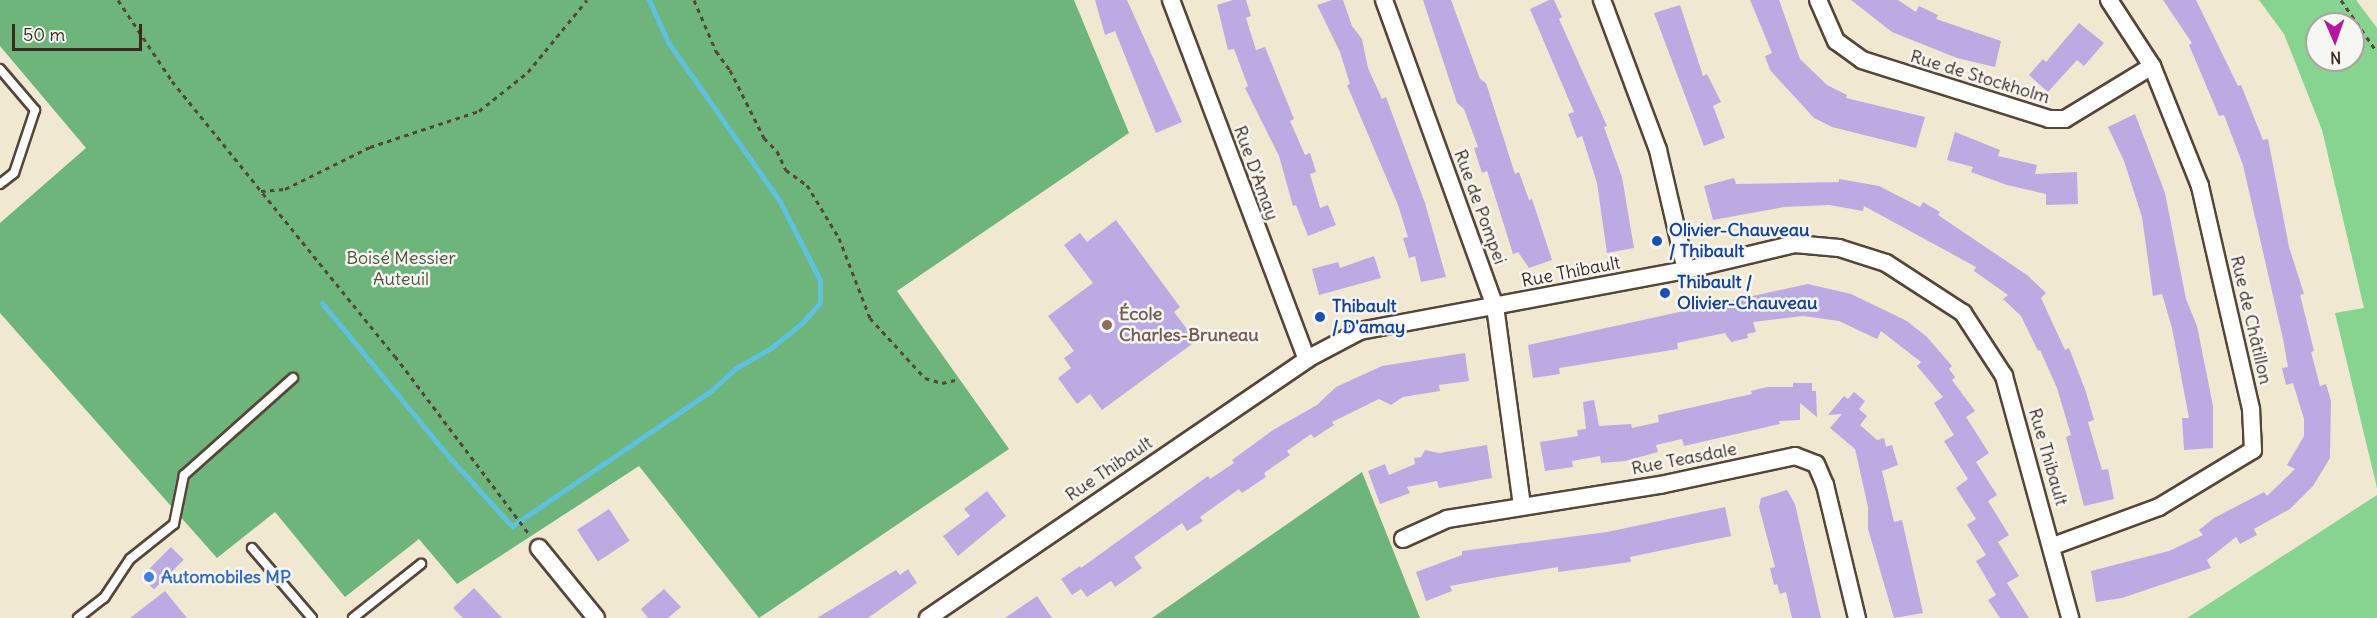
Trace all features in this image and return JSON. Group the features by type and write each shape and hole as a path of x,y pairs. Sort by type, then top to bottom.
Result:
{"street":[{"name":"Rue D'Amay","path":"1171,0 1307,359"},
{"name":"Rue de Pompei","path":"1384,0 1495,306 1522,507"},
{"path":"1602,0 1658,150 1686,270"},
{"name":"Rue de Stockholm","path":"1818,0 1836,41 1862,60 2049,119 2065,118 2152,66"},
{"name":"Rue de Châtillon","path":"2053,546 2159,507 2253,450 2251,409 2200,186 2152,66 2109,0"},
{"name":"Rue Thibault","path":"928,618 1307,359 1360,331 1686,270 1795,244 1839,248 1886,263 1963,313 2004,376 2053,546 2070,618"},
{"name":"Rue Teasdale","path":"1403,539 1447,519 1660,485 1794,456 1816,464 1825,485 1857,618"},
{"path":"539,548 596,618"}],"lane":[{"path":"0,69 35,110 14,173 0,184"},
{"path":"78,618 104,598 130,559 174,524 184,475 293,378"},
{"path":"252,548 312,618"},
{"path":"353,618 422,564"}],"path":[{"path":"118,0 172,81 395,356 539,548"},
{"path":"261,191 285,189 370,147 479,111 528,72 587,0"},
{"path":"694,0 716,51 730,70 764,138 777,150 786,170 807,185 839,238 870,318 925,378 942,383 959,379"},
{"path":"2341,0 2377,52"}],"green space":[{"name":"Boisé Messier Auteuil","path":"0,0 1074,0 1129,133 897,291 1009,449 759,618 639,466 457,584 419,539 345,597 275,512 217,558 0,313 0,223 86,148 0,46"},
{"path":"2259,0 2356,0 2365,12 2377,28 2377,488 2335,313 2364,308 2322,130 2284,34"},
{"path":"1362,472 1420,618 1152,618"},
{"path":"2377,495 2377,618 2187,618"}],"building":[{"path":"1095,0 1127,0 1182,122 1156,133 1115,31 1105,35"},
{"path":"1233,0 1246,0 1251,16 1246,18 1256,50 1265,47 1294,119 1290,121 1305,155 1310,153 1316,172 1310,174 1320,208 1328,205 1336,225 1308,236 1296,205 1293,206 1279,156 1245,88 1248,86 1234,49 1228,50 1217,5"},
{"path":"1332,0 1343,0 1352,26 1362,39 1368,68 1382,99 1386,97 1425,203 1446,277 1421,282 1415,256 1409,258 1403,238 1408,237 1398,205 1347,85 1350,84 1340,52 1317,5"},
{"path":"1423,0 1451,0 1480,79 1486,83 1515,174 1519,172 1529,200 1532,199 1552,260 1529,268 1518,252 1513,254 1487,171 1482,173 1474,148 1478,147 1464,109 1457,103"},
{"path":"1554,0 1562,17 1559,19 1607,126 1604,127 1622,177 1634,248 1607,253 1597,183 1582,136 1577,138 1568,114 1574,112 1530,9"},
{"path":"1750,0 1779,0 1800,59 1827,85 1847,95 1846,98 1925,117 1916,148 1832,127 1814,118 1770,70 1765,56 1772,53"},
{"path":"1851,0 1898,0 1916,12 1919,6 1938,15 1936,19 2001,41 1995,67 1957,58 1892,32"},
{"path":"2163,0 2196,0 2238,86 2241,85 2263,140 2268,139 2289,247 2304,294 2300,295 2314,351 2311,352 2320,386 2326,384 2331,401 2330,458 2313,486 2290,509 2254,529 2257,535 2240,544 2236,537 2207,560 2211,568 2122,598 2096,602 2091,571 2169,551 2203,535 2199,530 2214,518 2264,492 2267,496 2295,469 2287,465 2304,436 2304,419 2293,383 2286,385 2282,368 2288,367 2283,339 2243,165 2224,115 2219,116 2189,45 2192,43"},
{"path":"1680,5 1703,76 1707,74 1721,102 1713,106 1725,138 1704,146 1654,13"},
{"path":"2079,23 2104,43 2084,66 2077,60 2048,92 2029,75 2043,59 2046,62"},
{"path":"2135,114 2165,193 2186,299 2197,326 2213,406 2213,448 2184,450 2182,418 2189,418 2172,328 2162,294 2153,296 2142,217 2124,161 2108,127"},
{"path":"1955,132 2000,150 1998,156 2037,165 2035,174 2077,172 2078,204 2046,205 2046,194 2007,185 1971,172 1973,167 1947,160"},
{"path":"1734,178 1736,184 1839,182 1839,179 1879,186 1920,207 1923,202 1940,212 1938,215 2027,275 2046,293 2041,298 2065,350 2069,348 2086,392 2094,420 2088,422 2102,470 2108,469 2114,499 2084,506 2066,437 2071,435 2057,388 2040,350 2038,351 2021,316 2003,299 2008,295 1974,271 1976,267 1864,206 1863,211 1829,205 1784,207 1713,220 1704,186"},
{"path":"1116,220 1180,307 1174,312 1196,341 1102,410 1090,394 1077,404 1058,378 1071,368 1064,358 1074,351 1048,316 1093,283 1064,245 1080,233 1087,242"},
{"path":"1374,256 1381,278 1319,295 1312,269 1338,262 1340,268"},
{"path":"1808,284 1851,294 1907,321 1927,337 1952,366 1949,369 1955,377 1952,380 1975,411 1966,417 1989,453 1976,462 1997,495 1988,501 2009,535 1998,542 2019,576 2007,583 2029,618 2000,618 1988,600 1996,595 1976,561 1986,555 1967,525 1976,519 1956,488 1968,479 1944,441 1954,435 1934,403 1943,397 1917,366 1921,362 1881,331 1877,339 1839,321 1803,316 1753,322 1756,332 1747,334 1748,338 1731,342 1725,333 1677,343 1678,349 1559,368 1560,374 1533,378 1528,345"},
{"path":"1465,353 1469,381 1439,385 1440,391 1403,397 1391,405 1379,399 1332,422 1334,425 1314,438 1311,434 1287,451 1290,455 1264,473 1266,477 1242,493 1239,489 1200,517 1203,521 1187,531 1182,523 1134,557 1142,568 1115,587 1111,581 1087,597 1081,589 1072,595 1061,579 1080,566 1081,568 1208,476 1210,479 1234,463 1232,460 1273,430 1317,405 1336,387 1382,366"},
{"path":"1793,383 1812,383 1812,391 1816,391 1817,417 1800,403 1800,420 1779,421 1780,424 1684,446 1682,439 1656,445 1658,452 1625,461 1601,463 1600,456 1572,461 1573,467 1545,471 1540,442 1578,436 1577,430 1586,429 1583,402 1594,400 1599,426 1631,424 1632,428 1659,422 1658,415 1752,394 1751,391 1767,387 1793,387"},
{"path":"1854,392 1865,401 1859,409 1867,416 1860,425 1877,440 1884,438 1886,447 1892,445 1898,465 1882,471 1894,522 1902,520 1923,613 1894,618 1868,529 1868,507 1855,449 1830,428 1842,414 1828,415 1844,396 1848,399"},
{"path":"1487,445 1492,478 1439,488 1437,481 1407,487 1410,493 1380,504 1368,471 1385,464 1389,475 1415,464 1414,458 1421,457 1425,450 1439,453"},
{"path":"1787,490 1795,504 1821,618 1792,618 1786,592 1780,594 1777,584 1774,585 1770,568 1775,567 1759,507 1761,498"},
{"path":"987,491 1006,516 958,556 943,536 970,516 964,509"},
{"path":"1725,507 1731,536 1630,557 1631,562 1558,572 1558,567 1492,578 1450,586 1452,591 1426,601 1416,572 1462,555 1462,551 1607,532"},
{"path":"609,509 630,541 598,562 577,530"},
{"path":"171,547 184,560 154,589 141,577"},
{"path":"908,569 917,583 868,618 817,618 896,570 900,575"},
{"path":"474,588 502,618 463,618 453,608"},
{"path":"664,589 681,607 668,618 648,618 641,609"},
{"path":"165,591 187,618 130,618"},
{"path":"1037,596 1052,618 1005,618"}],"waterway":[{"path":"322,303 448,456 512,526 711,391 736,368 771,348 801,324 820,303 820,280 779,200 668,42 649,0"}],"place":[{"name":"Olivier-Chauveau / Thibault","path":"1657,241"},
{"name":"Thibault / Olivier-Chauveau","path":"1665,293"},
{"name":"Thibault / D'amay","path":"1320,317"},
{"name":"École Charles-Bruneau","path":"1107,325"},
{"name":"Automobiles MP","path":"149,577"}]}
